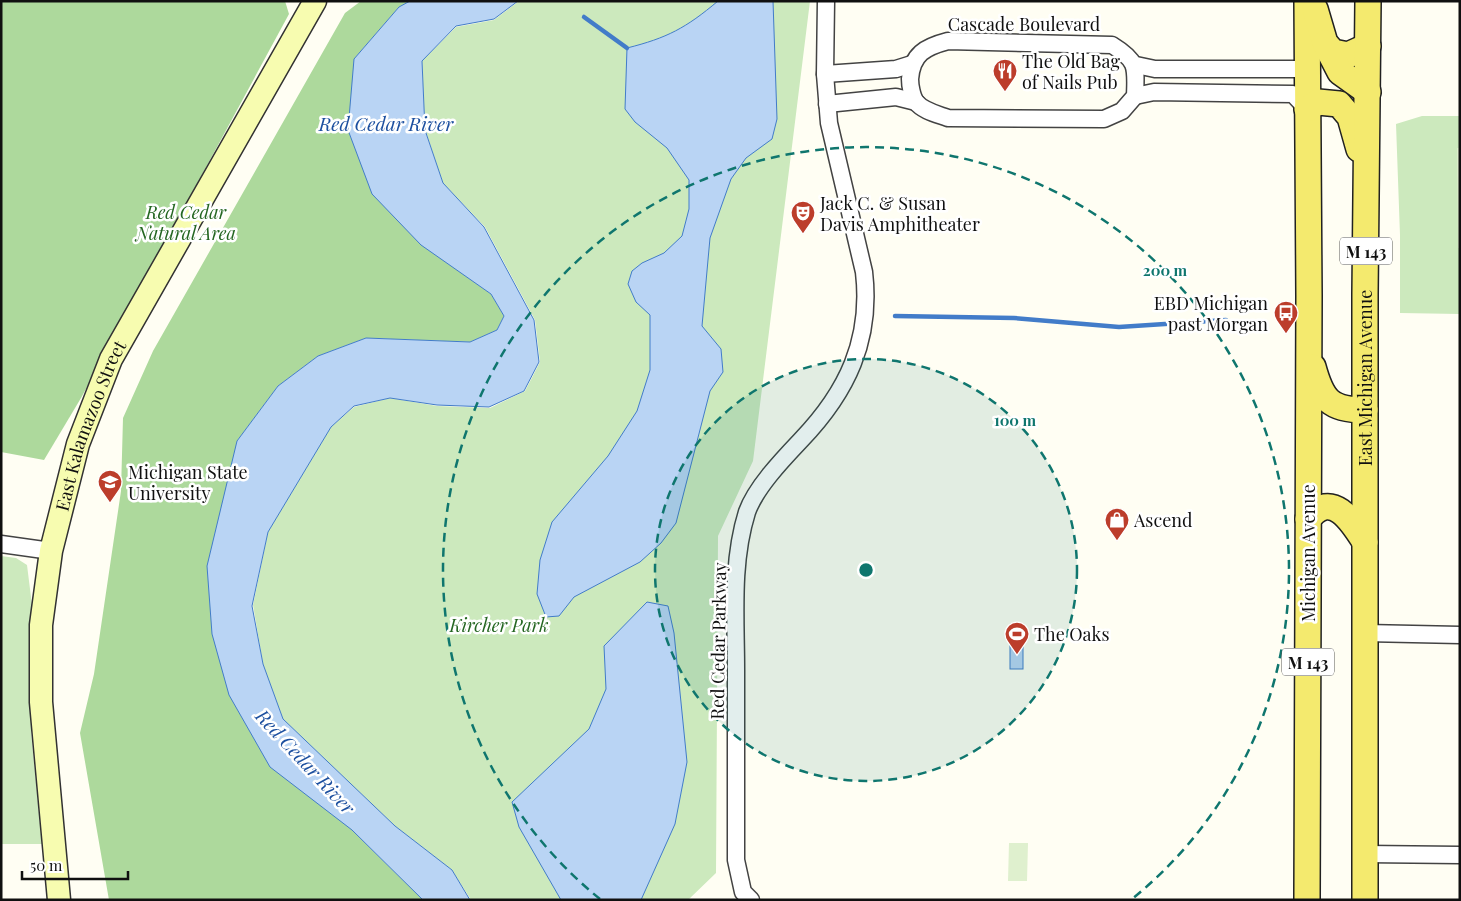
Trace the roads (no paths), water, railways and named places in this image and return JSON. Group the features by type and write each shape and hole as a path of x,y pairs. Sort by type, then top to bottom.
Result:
{"main road":[{"name":"M 143","path":"1307,1 1307,110"},
{"path":"1312,1 1325,43 1340,72 1368,92"},
{"name":"East Michigan Avenue","path":"1365,854 1365,410 1368,1"},
{"path":"1325,43 1333,52 1343,55 1354,54 1368,46"},
{"path":"1307,69 1336,92 1350,117 1366,188"},
{"path":"1307,110 1318,102 1329,101 1339,104 1350,117"},
{"name":"Michigan Avenue","path":"1307,110 1309,296 1307,900"},
{"path":"1308,348 1317,381 1324,396 1338,408 1365,410"},
{"path":"1308,519 1320,509 1338,509 1351,520 1365,542"},
{"name":"M 143","path":"1365,854 1365,900"}],"street":[{"name":"East Kalamazoo Street","path":"59,900 40,702 41,625 51,551 78,444 111,359 315,1"},
{"name":"Red Cedar Parkway","path":"750,900 743,892 736,860 736,571 739,554 748,511 772,470 812,428 842,388 859,346 865,318 866,293 864,272 843,188 827,104 825,74 826,1"},
{"name":"Cascade Boulevard","path":"912,64 918,56 932,45 948,41 1112,45 1127,54 1136,65"},
{"path":"825,74 896,70 912,64 910,84 916,102"},
{"path":"1135,96 1136,65 1155,69 1307,69"},
{"path":"827,104 896,97 916,102 930,112 948,118 1104,119 1122,110 1135,96 1154,92 1293,94 1307,110"},
{"path":"1,544 51,551"},
{"path":"1365,633 1460,634"},
{"path":"1365,854 1460,855"}],"water":[{"name":"Red Cedar River","path":"410,1 518,1 494,19 456,26 422,61 425,130 443,183 484,227 534,320 539,362 524,391 489,407 437,405 390,398 354,406 331,427 268,532 252,606 263,664 283,719 395,826 452,870 470,900 423,900 352,830 270,767 229,695 212,634 207,566 237,441 278,386 318,356 366,338 470,342 497,330 504,316 491,294 421,245 372,194 348,130 354,59 399,7"},
{"path":"718,1 773,1 777,119 772,139 746,158 731,179 710,238 702,326 721,349 723,372 710,391 676,523 661,543 640,562 574,597 559,616 546,617 537,594 540,560 552,522 608,456 637,411 650,370 650,315 636,302 628,284 632,271 642,263 664,253 682,236 689,209 689,180 667,148 635,122 625,109 627,48 676,31"},
{"path":"647,602 668,606 674,633 687,762 675,824 641,900 561,900 519,827 512,802 589,729 606,689 604,646"},
{"name":"The Oaks","path":"1010,642 1023,642 1023,669 1010,669"}],"waterway":[{"path":"584,17 627,48"},
{"path":"895,316 1014,318 1119,327 1226,320"}],"place":[{"name":"The Old Bag of Nails Pub","path":"1005,92"},
{"name":"Jack C. & Susan Davis Amphitheater","path":"803,234"},
{"name":"EBD Michigan past Morgan","path":"1286,334"},
{"name":"Michigan State University","path":"110,503"},
{"name":"Ascend","path":"1117,541"},
{"name":"The Oaks","path":"1017,655"}],"park label":[{"name":"Red Cedar Natural Area","path":"186,222"},
{"name":"Kircher Park","path":"499,625"}]}
